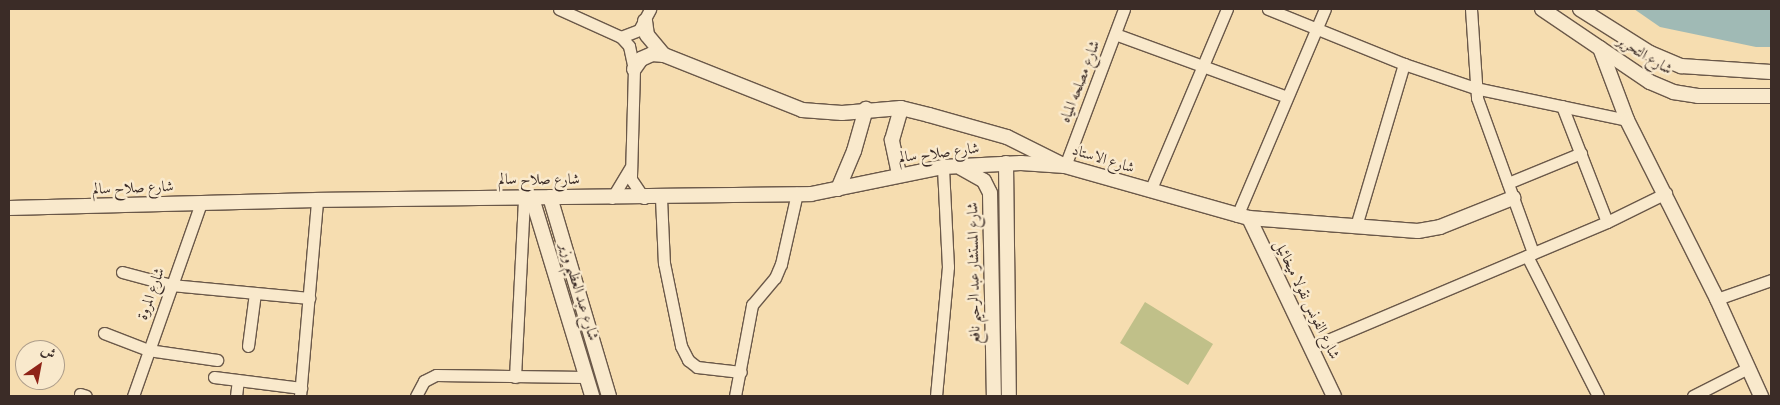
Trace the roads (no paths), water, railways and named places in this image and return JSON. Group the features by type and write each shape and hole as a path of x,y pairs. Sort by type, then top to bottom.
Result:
{"street":[{"path":"559,9 621,37 634,57 630,167 631,178 644,198"},
{"name":"شارع مصلحه المياه","path":"1065,166 1124,9"},
{"path":"1150,190 1227,9"},
{"path":"1268,9 1404,64 1475,88 1627,120"},
{"path":"1243,217 1287,97 1325,9"},
{"path":"1471,9 1475,88 1530,254 1598,396"},
{"name":"شارع التحرير","path":"1542,9 1650,82 1673,92 1698,96 1771,96"},
{"name":"شارع التحرير","path":"1580,9 1650,54 1681,66 1771,72"},
{"path":"621,37 631,35 648,15"},
{"name":"شارع الاستاد","path":"648,15 647,34 664,55 802,110 842,112 902,108 1007,137 1065,166 1243,217 1418,231 1440,227 1513,198"},
{"path":"1115,34 1287,97"},
{"path":"1600,48 1627,120 1666,193 1761,396"},
{"path":"634,69 641,59 652,54 664,55"},
{"path":"1356,226 1404,64"},
{"path":"1562,106 1607,222"},
{"path":"899,174 892,140 902,108"},
{"path":"838,189 854,151 866,109"},
{"path":"1508,183 1581,153"},
{"path":"1006,163 1010,396"},
{"name":"شارع صلاح سالم","path":"9,208 317,200 528,197 661,198 797,193 838,189 899,174 943,167 1006,163 1065,166"},
{"path":"612,198 630,167"},
{"path":"936,396 948,267 943,167"},
{"name":"شارع المستشار عبد الرحيم نافع","path":"958,167 984,181 990,193 994,396"},
{"path":"735,396 752,305 771,283 781,264 797,193"},
{"path":"1311,347 1607,222 1666,193"},
{"path":"515,377 528,197"},
{"name":"شارع عبد العظيم وزير","path":"528,197 592,396"},
{"name":"شارع عبد العظيم وزير","path":"550,198 610,396"},
{"path":"661,198 664,263 680,346 688,360 697,366 741,372"},
{"path":"214,377 238,380 303,394 317,200"},
{"name":"شارع المروة","path":"133,396 201,203"},
{"name":"شارع الفونس نقولا ميخائيل","path":"1243,217 1311,347 1334,396"},
{"path":"122,272 171,285 309,298"},
{"path":"1717,299 1771,280"},
{"path":"248,346 255,293"},
{"path":"104,333 148,350 217,360"},
{"path":"1693,396 1748,368"},
{"path":"416,396 424,381 436,375 586,377"},
{"path":"236,396 238,380"}],"water":[{"path":"1634,9 1771,9 1771,47 1756,47 1660,27"}]}
